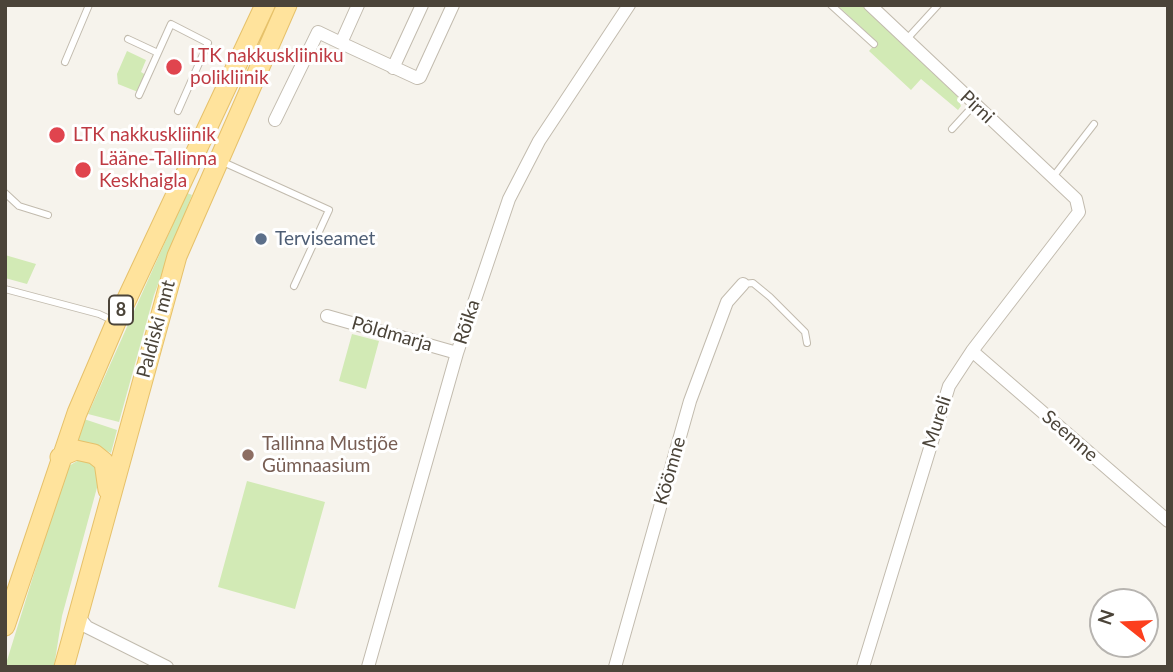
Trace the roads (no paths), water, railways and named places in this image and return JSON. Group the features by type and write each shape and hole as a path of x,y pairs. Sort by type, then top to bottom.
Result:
{"main road":[{"name":"Paldiski mnt","path":"5,626 12,579 116,322 265,5"},
{"name":"Paldiski mnt","path":"64,667 163,298 177,256 287,5"},
{"path":"60,457 76,450 94,454 104,461 109,498"}],"street":[{"path":"341,43 358,5"},
{"path":"393,68 422,5"},
{"path":"275,120 318,32 393,68 420,77 453,5"},
{"name":"Rõika","path":"368,667 457,353 509,199 539,141 629,5"},
{"name":"Pirni","path":"870,5 1053,177 1076,200 1079,212"},
{"name":"Mureli","path":"863,667 949,386 972,351 1069,229 1079,212"},
{"name":"Köömne","path":"615,667 690,401 727,302 743,284"},
{"name":"Põldmarja","path":"327,316 457,353"},
{"name":"Seemne","path":"972,351 1168,521"},
{"path":"78,616 87,627 167,667"}],"lane":[{"path":"65,62 89,5"},
{"path":"831,5 874,44"},
{"path":"906,40 938,5"},
{"path":"139,95 171,24 208,43 178,111"},
{"path":"128,39 158,53"},
{"path":"952,128 974,105"},
{"path":"1053,177 1094,124"},
{"path":"218,160 328,211 294,286"},
{"path":"5,193 19,206 47,215"},
{"path":"743,284 753,283 769,297 805,332 807,343"},
{"path":"5,289 99,314 116,322"}],"place":[{"name":"LTK nakkuskliiniku polikliinik","path":"174,67"},
{"name":"LTK nakkuskliinik","path":"57,135"},
{"name":"Lääne-Tallinna Keskhaigla","path":"83,170"},
{"name":"Terviseamet","path":"261,239"},
{"name":"Tallinna Mustjõe Gümnaasium","path":"248,455"}]}
